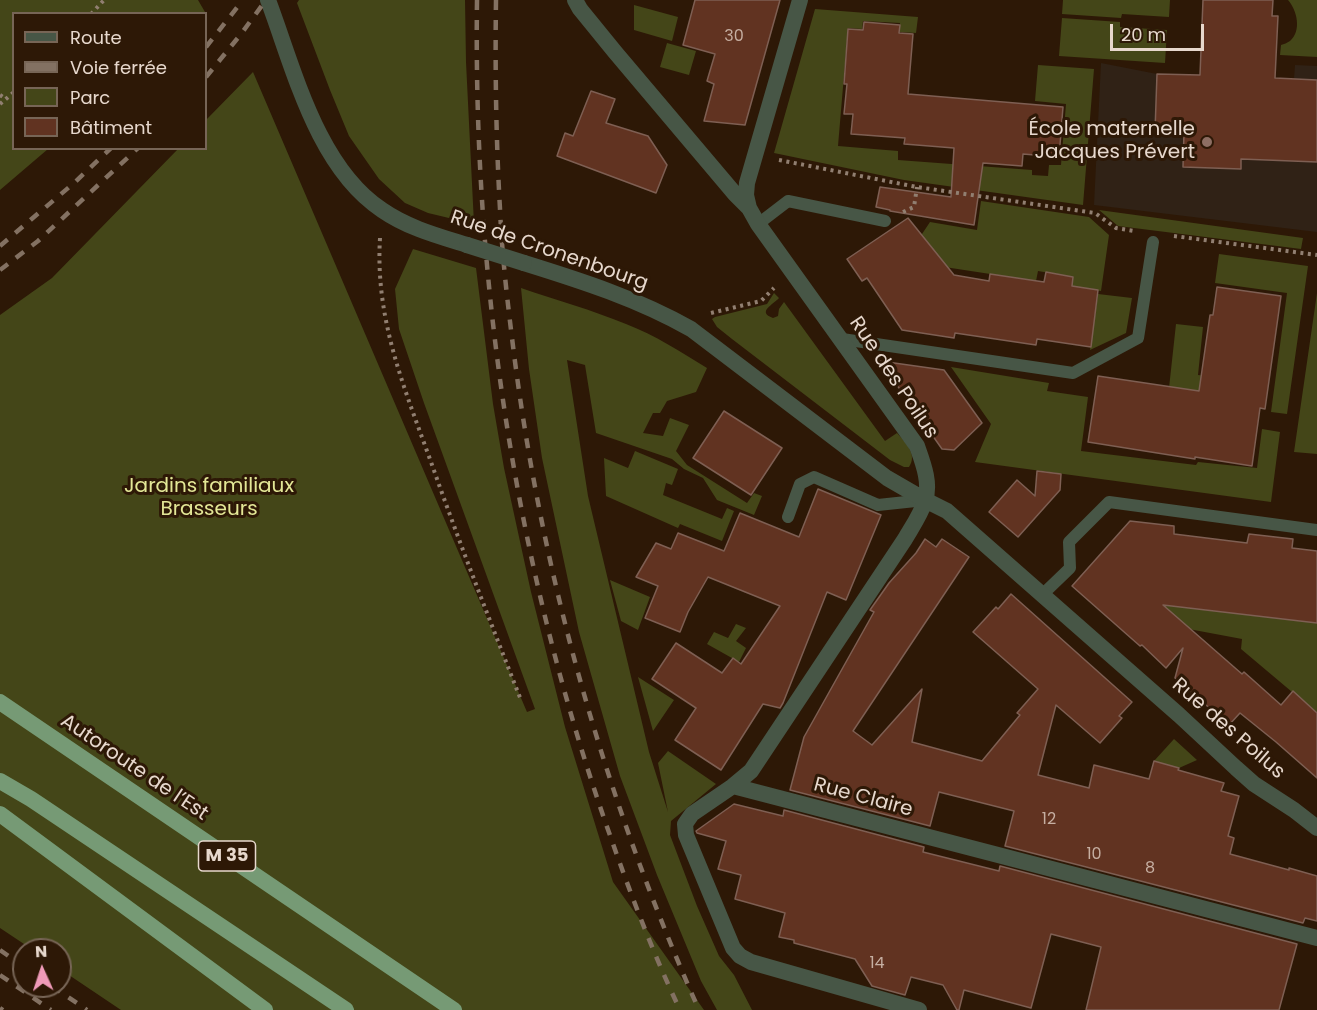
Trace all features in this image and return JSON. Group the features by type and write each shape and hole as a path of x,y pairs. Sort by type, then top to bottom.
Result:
{"highway":[{"name":"Autoroute de l’Est","path":"0,702 454,1010"},
{"path":"0,782 31,799 346,1010"},
{"path":"0,814 265,1010"}],"street":[{"name":"Rue de Cronenbourg","path":"268,0 303,97 335,162 366,198 400,221 421,230 597,286 664,314 691,329 887,478 926,500"},
{"name":"Rue des Poilus","path":"575,0 615,52 749,208 801,285 842,339 917,446 925,469 926,500 947,511 1254,784 1317,828"},
{"path":"749,208 746,195 755,155 800,0"},
{"path":"919,1010 751,962 740,956 733,948 686,835 686,824 692,814 733,786 750,771 905,539 926,500"},
{"name":"Rue Claire","path":"733,786 1317,938"}],"lane":[{"path":"758,224 788,201 885,221"},
{"path":"842,339 1073,373 1138,338 1153,242"},
{"path":"788,517 801,484 814,477 878,505 926,500"},
{"path":"1042,595 1070,568 1069,542 1109,502 1317,530"}],"path":[{"path":"93,12 104,0"},
{"path":"0,104 12,94"},
{"path":"0,95 6,99"},
{"path":"755,155 917,187 1095,213 1116,228 1135,231"},
{"path":"382,210 379,254 381,299 389,337 409,403 447,508 521,700"},
{"path":"1166,235 1317,255"},
{"path":"691,329 701,318 710,313 761,301 776,286 801,285"}],"shaded area":[{"name":"École maternelle Jacques Prévert","path":"1101,63 1157,74 1294,79 1295,65 1317,66 1317,232 1094,205"}],"green space":[{"path":"0,0 198,0 205,12 12,12 12,150 47,150 0,190"},
{"path":"299,0 465,0 474,224 428,213 405,203 379,179 349,136 297,3"},
{"path":"1063,0 1170,0 1169,17 1122,14 1121,18 1062,14"},
{"path":"1288,0 1317,0 1317,57 1280,55 1281,45 1294,37 1297,26 1294,9"},
{"path":"634,5 678,17 672,41 634,30"},
{"path":"815,9 918,17 916,33 900,32 900,23 863,21 862,29 848,28 838,146 898,151 898,160 1032,170 1032,175 1048,176 1049,165 1061,165 1066,104 1035,101 1038,65 1094,69 1083,205 904,180 774,153"},
{"path":"1062,18 1120,22 1120,27 1167,30 1165,63 1059,56"},
{"path":"667,43 696,51 689,75 660,67"},
{"name":"Jardins familiaux Brasseurs","path":"253,72 527,712 535,709 399,329 395,289 413,249 476,268 493,404 504,468 531,592 565,727 613,882 704,1010 121,1010 72,977 72,938 15,938 0,928 0,315 52,278 177,150 207,150 207,119"},
{"path":"981,201 1089,217 1109,235 1101,291 1071,287 1073,277 1038,271 1036,281 938,266 920,237 930,222 977,230"},
{"path":"1099,210 1303,238 1301,249 1118,226"},
{"path":"1219,254 1308,266 1287,414 1271,412 1287,293 1215,283"},
{"path":"521,288 637,328 707,368 696,392 667,401 660,413 653,413 643,433 663,436 670,418 689,425 676,451 687,465 747,503 754,493 762,496 754,515 717,500 703,478 684,469 672,459 596,433 585,365 567,360 588,496 649,752 668,812 658,763 668,751 716,784 671,821 670,835 719,956 734,975 752,1010 717,1010 701,981 657,875 620,776 579,632 542,458 529,369"},
{"path":"774,293 779,298 766,311 768,316 773,318 778,316 779,309 784,302 885,441 897,433 907,444 912,457 909,467 890,460 732,339 717,327 712,319 767,304"},
{"path":"1317,293 1317,454 1294,452"},
{"path":"1098,294 1132,298 1126,333 1090,350"},
{"path":"1176,324 1203,327 1198,375 1207,376 1205,399 1169,388"},
{"path":"951,367 1049,383 1047,391 1088,397 1081,451 1196,465 1198,462 1257,468 1262,429 1280,432 1271,502 975,462 991,424"},
{"path":"635,451 678,469 672,485 666,483 663,495 722,519 727,508 734,511 722,541 680,524 678,528 606,496 604,458 628,468"},
{"path":"610,580 650,597 638,630 621,621"},
{"path":"1140,602 1317,623 1317,713 1241,649 1242,639 1146,621"},
{"path":"736,624 746,628 736,641 746,648 739,662 707,644 714,632 728,638"},
{"path":"638,677 674,700 653,731"},
{"path":"1174,739 1197,760 1179,768 1154,761"}],"building":[{"path":"695,0 780,0 745,125 704,121 714,84 707,81 715,54 683,45"},
{"path":"1203,0 1273,0 1272,16 1278,16 1275,78 1317,80 1317,162 1241,159 1241,169 1183,167 1184,132 1155,131 1157,74 1200,75"},
{"path":"864,22 900,25 899,33 913,34 908,94 1063,107 1059,157 1023,154 1022,166 983,163 974,225 876,207 880,187 951,197 954,148 904,144 905,138 851,134 853,114 844,114 848,29 863,30"},
{"path":"591,91 615,99 606,123 648,136 667,165 656,193 557,156 565,133 573,136"},
{"path":"908,218 954,275 989,281 990,274 1044,282 1046,272 1073,277 1072,286 1098,290 1091,347 1037,339 1036,345 955,333 954,338 902,330 867,278 862,281 847,259"},
{"path":"1217,287 1281,296 1265,409 1260,408 1252,466 1088,442 1098,376 1199,391 1210,315 1213,315"},
{"path":"880,361 944,370 982,423 954,450 942,449"},
{"path":"724,411 782,448 751,495 693,458"},
{"path":"1037,471 1061,474 1060,490 1018,537 989,512 1017,480 1035,496"},
{"path":"818,489 881,515 846,600 827,592 780,708 763,704 721,770 675,740 696,708 652,679 676,643 722,673 733,658 741,664 780,606 708,577 688,612 680,632 645,618 658,586 636,577 656,543 671,549 678,533 724,551 740,513 799,537"},
{"path":"1130,521 1174,526 1174,534 1247,543 1249,534 1293,539 1292,548 1317,551 1317,623 1163,605 1281,705 1293,691 1317,713 1317,778 1240,713 1229,725 1175,678 1183,648 1166,668 1072,586"},
{"path":"925,539 936,547 942,539 969,557 853,731 872,745 922,689 912,742 982,761 1020,715 1017,713 1038,689 973,632 1011,594 1132,702 1119,716 1122,718 1100,743 1056,705 1038,775 1089,788 1094,765 1149,779 1154,761 1224,783 1221,791 1239,796 1228,836 1234,838 1230,854 1317,876 1317,921 1305,918 1303,923 1005,846 1014,811 939,792 930,826 790,790 804,737 874,612 870,610"},
{"path":"734,804 783,816 784,810 924,847 923,852 999,871 1000,866 1297,944 1279,1010 1086,1010 1101,947 1051,934 1031,1008 964,990 959,1010 957,1010 943,985 911,977 905,995 872,986 855,959 779,937 785,913 735,899 741,875 718,869 726,841 696,831"}],"railway":[{"path":"207,46 243,0"},
{"path":"207,76 266,0"},
{"path":"477,0 478,107 483,214 493,320 507,426 526,532 550,636 578,739 627,884 680,1010"},
{"path":"496,0 497,131 504,263 526,439 542,523 582,689 607,770 635,851 699,1010"},
{"path":"0,246 109,150"},
{"path":"0,270 38,241 136,150"},
{"path":"0,950 12,958"},
{"path":"0,975 51,1010"},
{"path":"70,998 87,1010"}],"place":[{"name":"École maternelle Jacques Prévert","path":"1207,142"}]}
